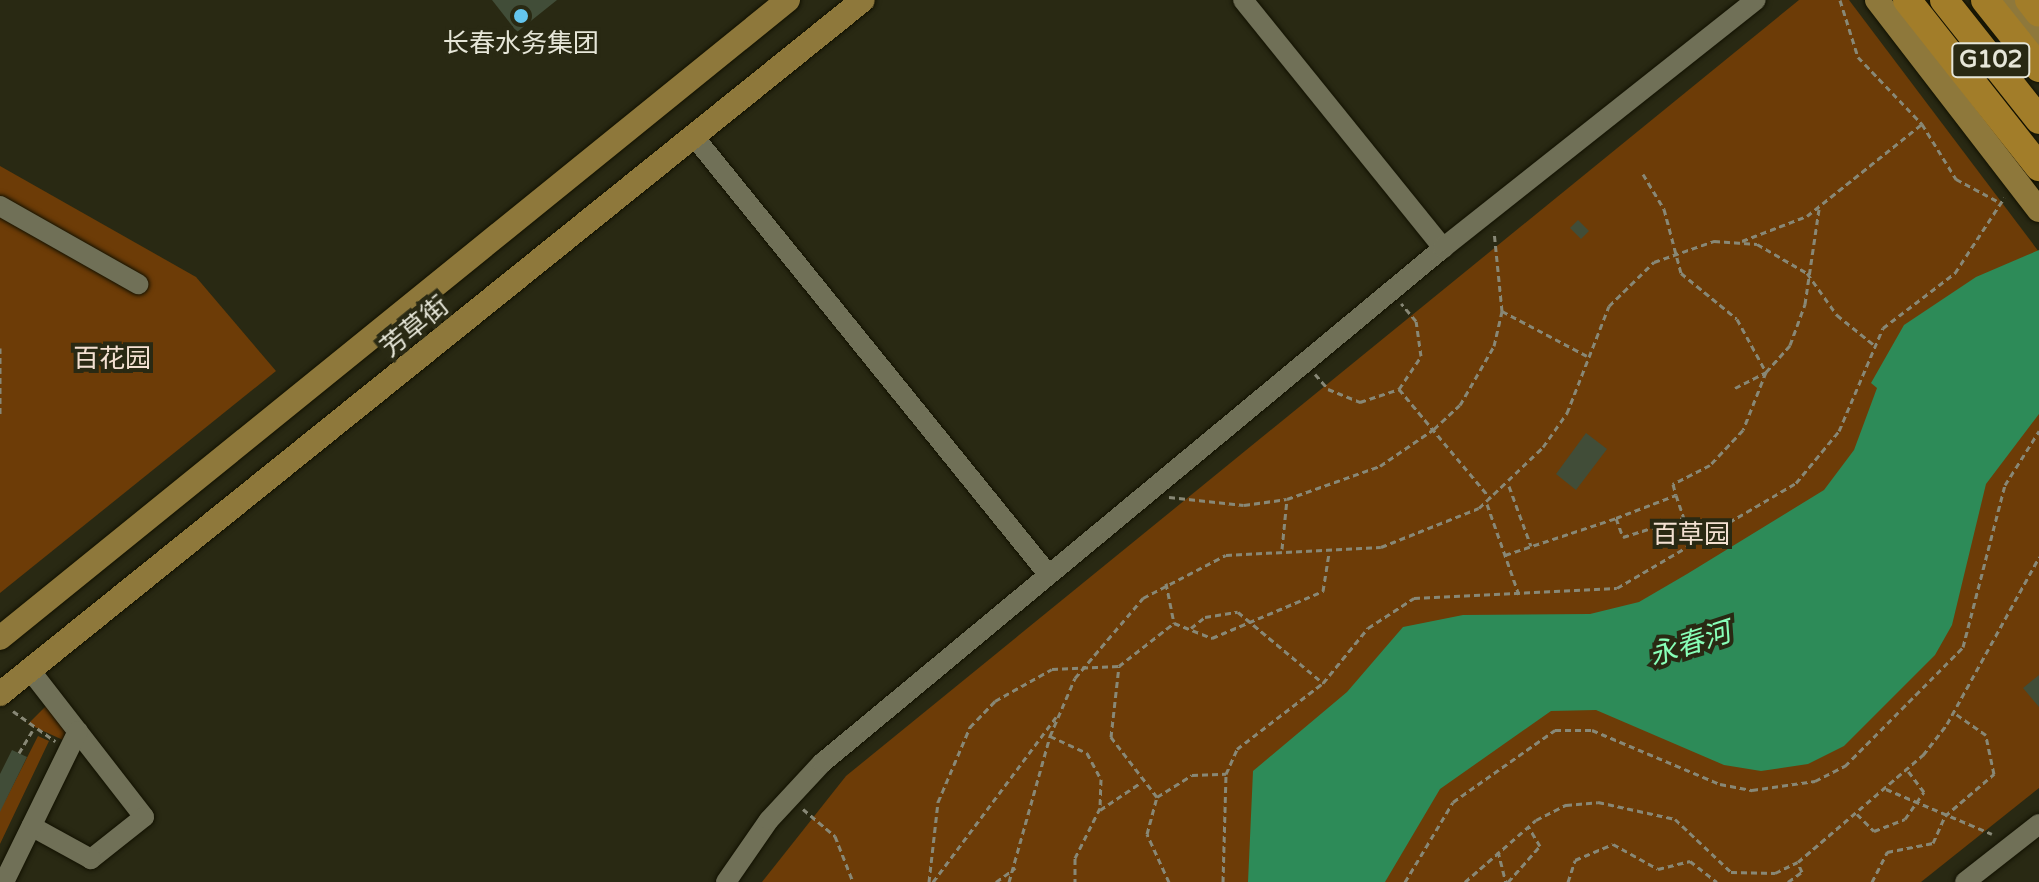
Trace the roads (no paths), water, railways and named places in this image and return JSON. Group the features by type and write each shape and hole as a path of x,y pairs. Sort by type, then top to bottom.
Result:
{"highway":[{"path":"1907,0 2039,167"},
{"name":"G102","path":"1944,0 2039,120"},
{"name":"G102","path":"1985,0 2039,68"},
{"path":"2029,0 2039,13"}],"main road":[{"name":"芳草街","path":"0,638 788,0"},
{"name":"芳草街","path":"6,703 30,670 696,139 863,0"},
{"path":"1877,0 2039,210"},
{"path":"1931,0 2039,137"},
{"path":"2005,0 2039,43"},
{"path":"27,616 55,650"}],"street":[{"path":"1243,0 1443,248"},
{"path":"726,882 789,799 1048,574 1443,248 1756,0"},
{"path":"696,139 1048,574"},
{"path":"0,206 138,284"},
{"path":"30,670 74,740 144,817 91,859 31,826"},
{"path":"4,882 74,740"},
{"path":"1965,882 2039,824"}],"water":[{"name":"永春河","path":"2039,250 2039,414 1986,484 1952,625 1935,655 1844,746 1808,764 1761,771 1724,765 1596,710 1551,711 1440,789 1385,882 1248,882 1253,771 1347,692 1403,627 1463,615 1590,614 1639,602 1687,574 1824,490 1854,450 1877,388 1871,383 1904,325 1976,277"}],"place":[{"name":"长春水务集团","path":"521,16"}],"park label":[{"name":"百花园","path":"112,359"},
{"name":"百草园","path":"1691,535"}]}
